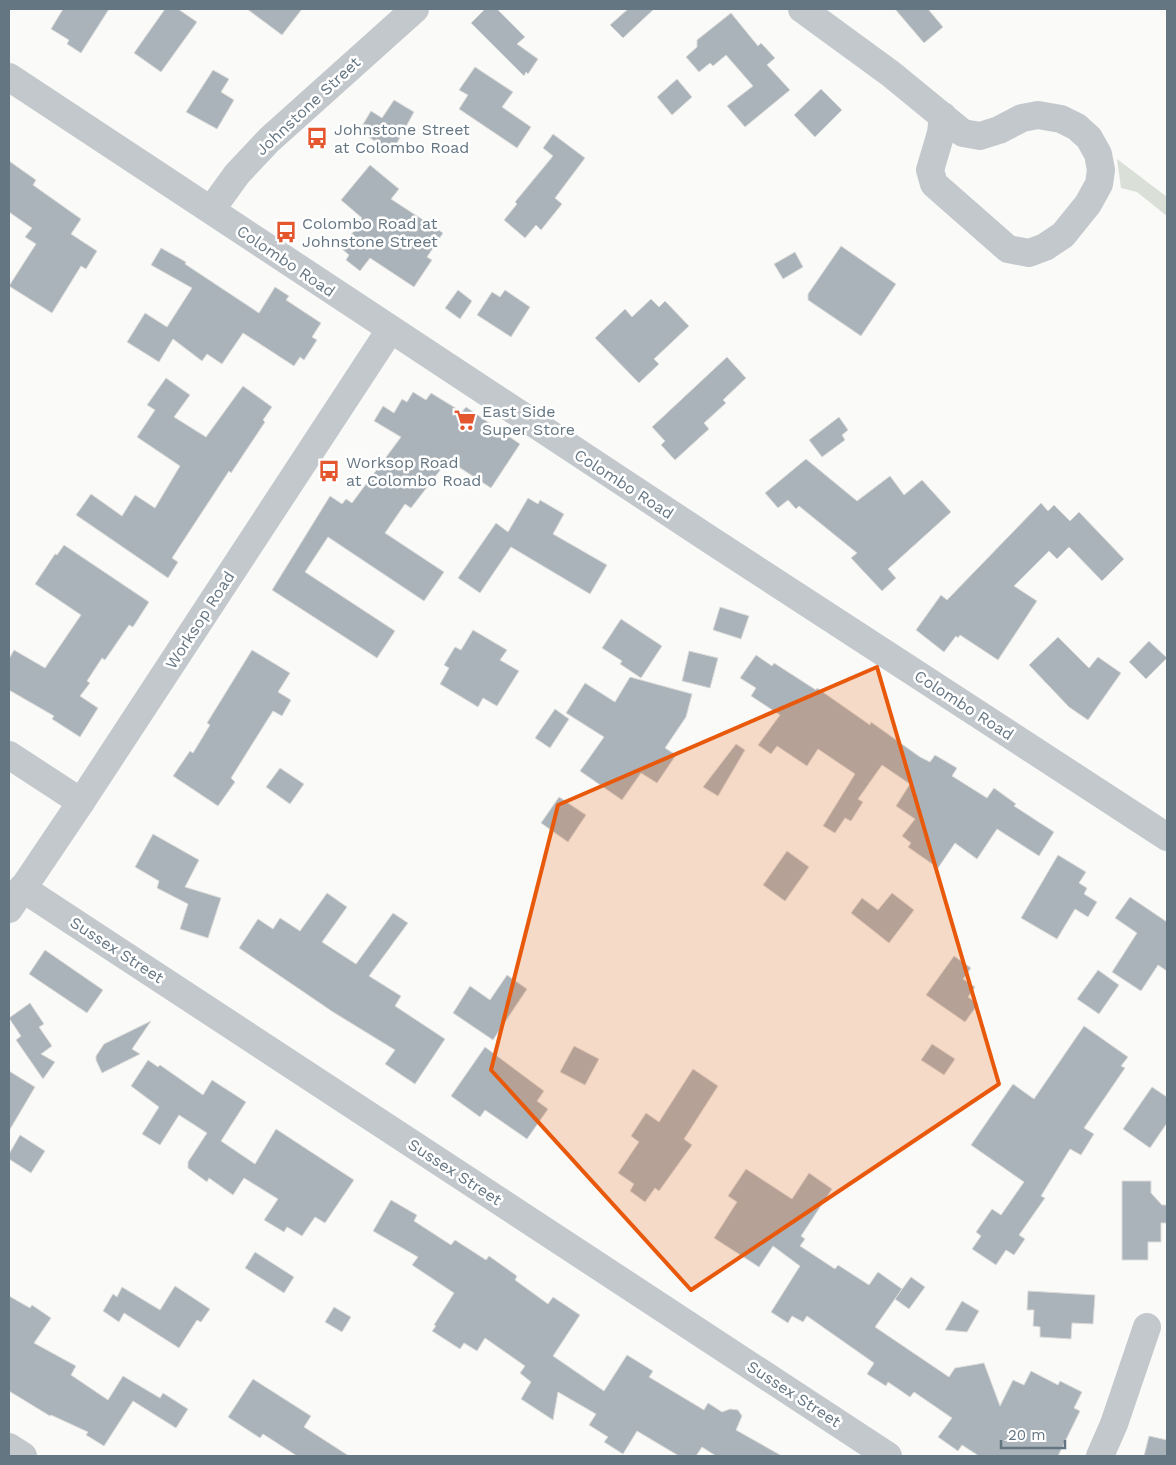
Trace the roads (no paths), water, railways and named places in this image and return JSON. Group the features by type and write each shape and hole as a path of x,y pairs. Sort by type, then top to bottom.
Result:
{"street":[{"name":"Johnstone Street","path":"211,210 237,174 269,140 415,9"},
{"path":"802,9 891,74 943,116 963,133 980,136 999,130 1022,118 1038,115 1061,118 1077,127 1089,138 1098,154 1101,170 1099,184 1088,204 1063,235 1045,247 1029,253 1008,249 934,184 930,170 941,133 943,116"},
{"name":"Colombo Road","path":"9,78 390,330 1167,837"},
{"name":"Worksop Road","path":"16,898 390,330"},
{"path":"9,755 81,802"},
{"name":"Sussex Street","path":"16,898 888,1456"},
{"path":"1100,1456 1114,1424 1147,1327"},
{"path":"9,1447 23,1456"}],"place":[{"name":"Johnstone Street at Colombo Road","path":"317,138"},
{"name":"Colombo Road at Johnstone Street","path":"286,232"},
{"name":"East Side Super Store","path":"465,420"},
{"name":"Worksop Road at Colombo Road","path":"329,471"}]}
